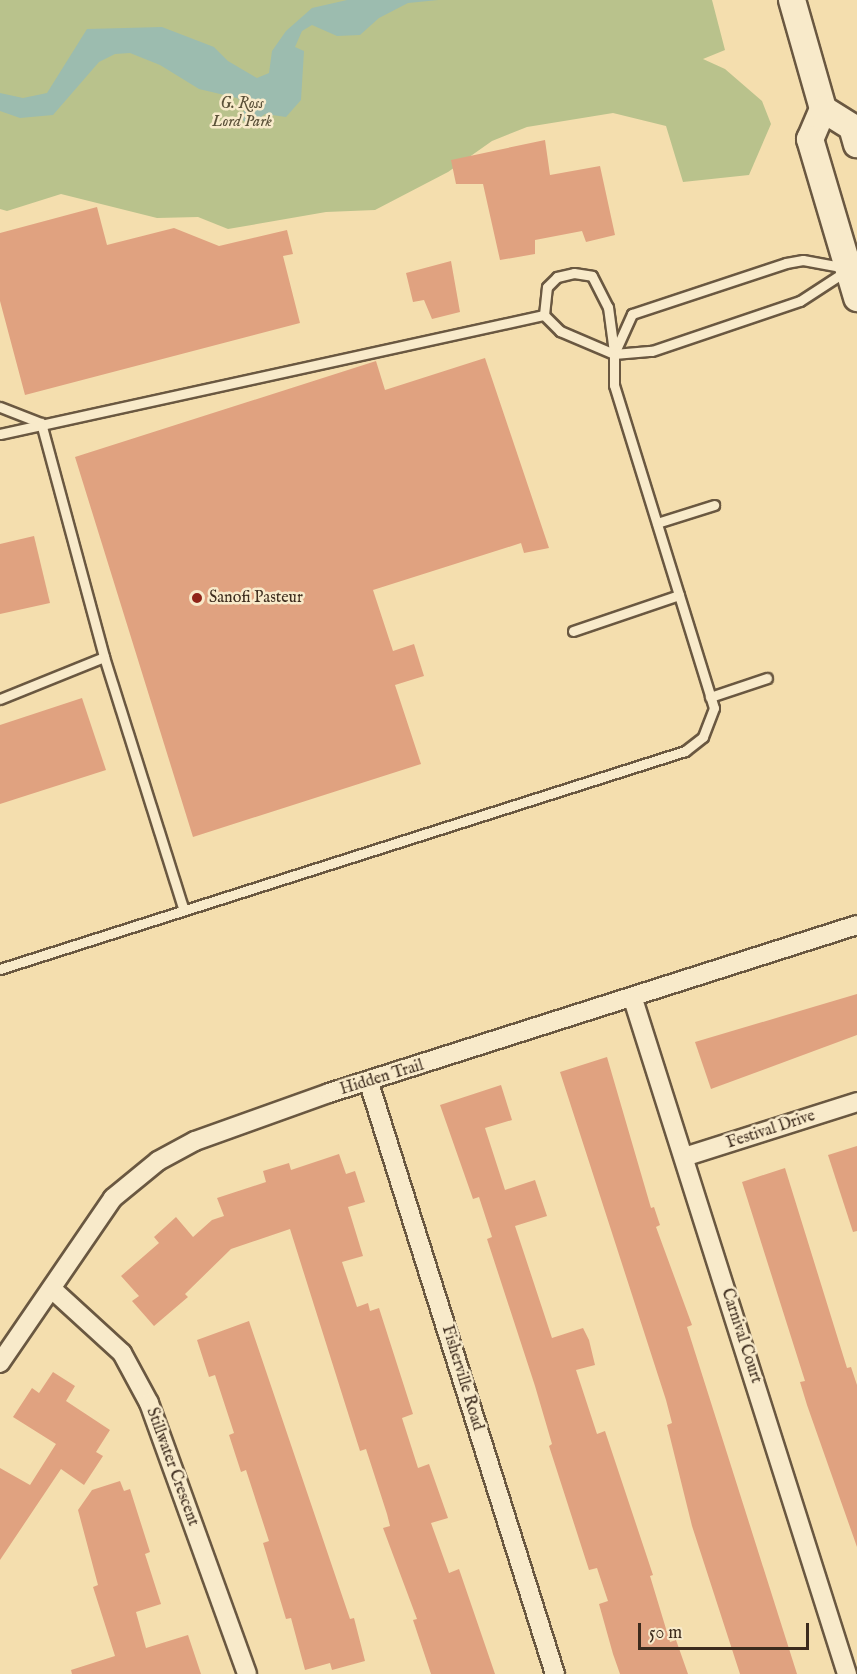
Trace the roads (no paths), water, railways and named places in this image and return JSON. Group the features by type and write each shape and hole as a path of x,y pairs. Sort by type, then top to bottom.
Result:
{"main road":[{"path":"792,0 823,108 810,139 854,268 857,298"},
{"path":"823,108 852,127 857,144"}],"street":[{"name":"Hidden Trail","path":"0,1363 52,1289 86,1233 113,1198 158,1161 195,1141 329,1093 369,1083 633,999 857,925"},
{"name":"Carnival Court","path":"633,999 848,1674"},
{"name":"Fisherville Road","path":"369,1083 555,1674"},
{"name":"Festival Drive","path":"684,1157 857,1102"},
{"name":"Stillwater Crescent","path":"52,1289 122,1353 149,1403 247,1674"}],"lane":[{"path":"614,354 632,314 786,263 802,260 854,268"},
{"path":"544,315 560,331 614,354 652,351 800,301 854,268"},
{"path":"0,969 685,751 703,736 714,708 614,385 614,354 608,306 592,276 574,273 558,277 547,287 544,315"},
{"path":"0,434 41,423 544,315"},
{"path":"0,407 41,423"},
{"path":"41,423 104,657 184,910"},
{"path":"657,523 714,505"},
{"path":"573,631 679,595"},
{"path":"0,699 104,657"},
{"path":"710,697 767,678"}],"place":[{"name":"Sanofi Pasteur","path":"197,598"}],"park label":[{"name":"G. Ross Lord Park","path":"242,113"}]}
